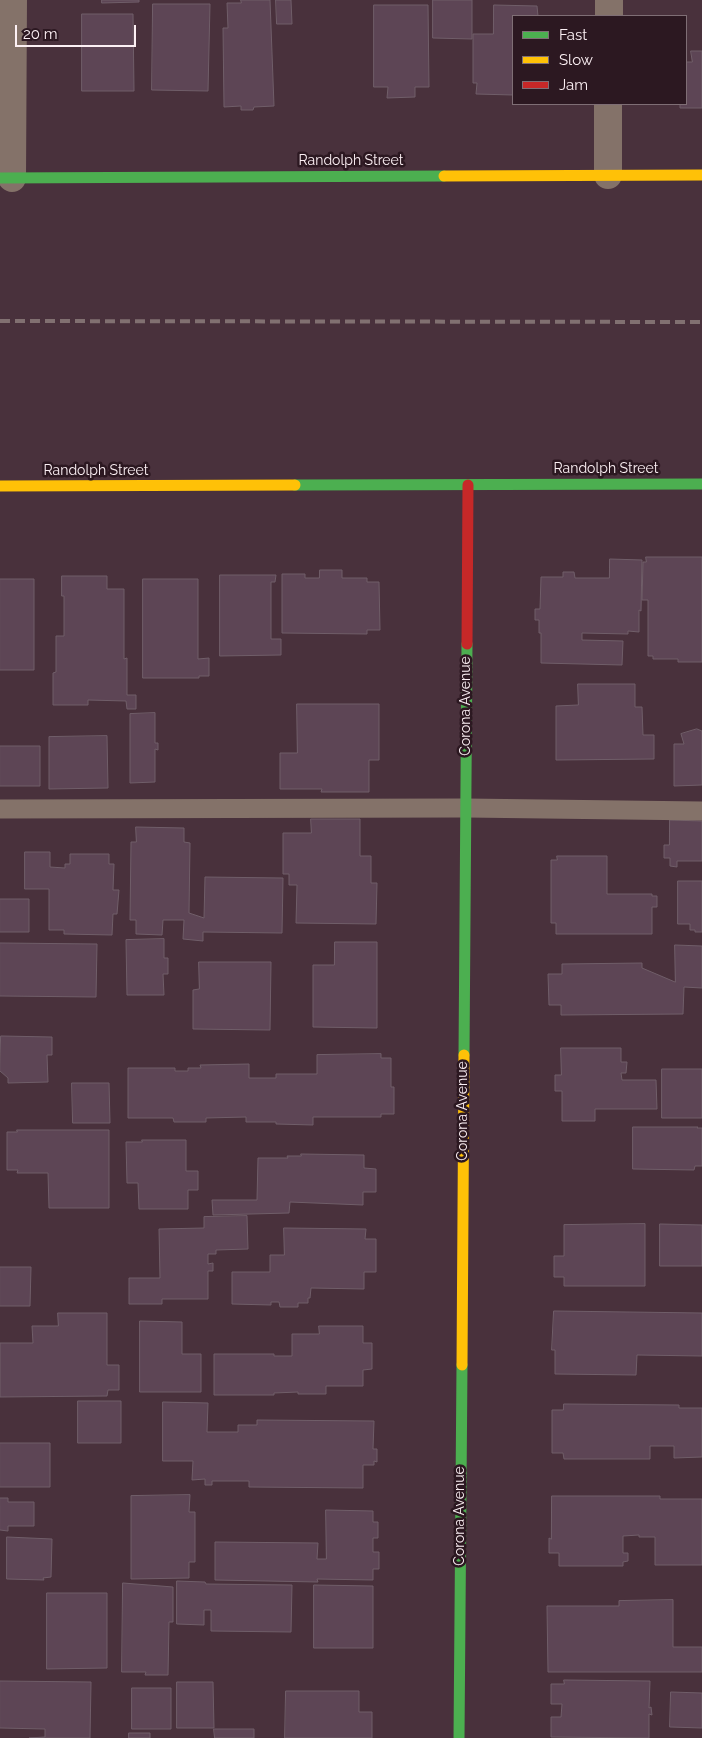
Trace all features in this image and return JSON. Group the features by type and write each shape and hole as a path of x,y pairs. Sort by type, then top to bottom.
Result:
{"street":[{"path":"6,178 13,0"},
{"path":"609,0 609,15"},
{"path":"608,105 608,175"},
{"name":"Randolph Street","path":"6,178 702,175"},
{"name":"Randolph Street","path":"0,486 702,484"},
{"name":"Corona Avenue","path":"459,1738 468,485"}],"lane":[{"path":"0,809 466,808 702,811"}],"building":[{"path":"102,0 139,0 139,2 102,3"},
{"path":"241,0 270,0 274,106 254,107 253,110 241,110 241,106 224,107 223,28 228,28 227,3 241,3"},
{"path":"276,0 291,0 292,24 277,24"},
{"path":"433,0 472,0 472,39 433,38"},
{"path":"153,4 210,4 208,91 152,90"},
{"path":"374,5 428,5 429,87 415,87 415,97 387,98 388,87 374,87"},
{"path":"494,5 537,6 538,15 512,15 512,95 476,94 477,83 473,83 473,34 493,34"},
{"path":"82,14 133,14 134,91 82,91"},
{"path":"691,51 702,51 702,108 680,108 680,105 687,105 687,62 692,62"},
{"path":"646,557 702,557 702,662 678,662 678,659 653,659 653,656 648,656 648,600 642,600 643,562 646,562"},
{"path":"610,559 642,560 639,632 628,631 628,634 582,633 582,640 623,641 622,665 541,663 541,633 539,633 539,620 535,620 535,609 540,609 541,577 563,577 563,572 574,572 575,578 609,578"},
{"path":"320,570 342,570 342,578 367,578 367,582 379,582 380,630 367,630 367,634 282,633 282,574 305,574 305,578 319,578"},
{"path":"220,575 276,575 275,582 271,582 271,639 281,639 281,655 220,656"},
{"path":"62,576 107,576 107,589 124,589 124,659 127,658 127,695 136,695 136,709 127,709 126,701 88,700 88,705 53,705 53,673 56,672 56,636 64,636"},
{"path":"0,579 34,579 34,670 0,670"},
{"path":"143,579 198,579 198,659 209,658 209,676 199,676 199,678 143,678"},
{"path":"578,684 635,684 635,707 642,707 643,735 654,735 654,759 556,760 556,706 578,705"},
{"path":"297,704 379,704 379,760 369,760 369,792 321,792 322,789 280,789 280,753 297,753"},
{"path":"155,713 155,743 158,743 158,750 155,749 155,782 130,783 130,714"},
{"path":"697,729 702,731 702,785 674,786 674,744 684,744 681,734"},
{"path":"107,736 108,788 49,789 49,737"},
{"path":"0,746 40,746 40,786 0,786"},
{"path":"311,819 360,819 360,856 371,856 371,883 377,883 376,924 296,923 297,885 289,885 289,874 283,874 283,833 311,833"},
{"path":"670,820 702,821 702,861 677,861 677,867 670,866 670,858 664,858 664,845 669,845"},
{"path":"136,827 184,828 184,842 190,843 189,913 204,918 205,877 283,878 282,933 203,932 203,941 183,939 184,920 163,920 162,935 136,934 136,920 130,920 131,842 136,842"},
{"path":"25,852 50,852 50,867 65,868 65,864 70,864 70,854 109,854 109,864 114,864 113,890 119,890 117,914 113,914 112,935 64,934 64,930 49,930 49,889 25,889"},
{"path":"557,856 607,856 607,894 652,894 652,896 657,896 657,907 652,907 652,934 556,934 556,923 551,923 551,860 557,860"},
{"path":"678,881 702,881 702,932 690,930 690,924 678,924"},
{"path":"0,899 29,899 29,932 0,932"},
{"path":"164,939 164,958 168,958 168,974 163,974 164,995 127,995 126,940"},
{"path":"335,942 377,942 377,1028 313,1027 313,965 334,965"},
{"path":"0,943 97,944 96,997 0,996"},
{"path":"675,945 702,946 702,988 684,987 683,1014 561,1015 561,1005 549,1005 548,974 562,974 562,964 642,963 642,968 675,982"},
{"path":"199,962 271,962 270,1030 193,1029 193,990 199,989"},
{"path":"1,1036 52,1037 52,1055 47,1055 48,1082 8,1083 8,1078 0,1071"},
{"path":"561,1048 621,1048 621,1062 627,1062 626,1073 621,1073 622,1080 656,1080 657,1109 595,1109 595,1121 562,1121 562,1091 555,1091 555,1075 561,1075"},
{"path":"381,1054 381,1058 391,1058 391,1087 394,1087 394,1114 381,1114 381,1117 313,1117 313,1125 246,1122 246,1117 206,1118 206,1122 174,1122 173,1118 128,1118 128,1068 175,1068 175,1071 188,1071 188,1068 201,1068 200,1065 249,1064 249,1078 276,1078 276,1074 317,1074 317,1055"},
{"path":"662,1069 702,1069 702,1118 662,1118"},
{"path":"72,1083 109,1083 110,1123 73,1123"},
{"path":"633,1127 702,1128 702,1166 695,1166 694,1170 633,1169"},
{"path":"17,1130 109,1130 109,1208 49,1208 48,1173 17,1173 18,1170 7,1170 7,1132 17,1132"},
{"path":"142,1140 186,1140 186,1171 198,1171 198,1190 188,1190 188,1209 139,1209 138,1183 127,1183 126,1142 142,1142"},
{"path":"301,1154 364,1155 364,1168 376,1169 376,1192 363,1192 363,1205 290,1202 289,1213 213,1215 212,1200 257,1200 258,1158 288,1158 287,1156 301,1156"},
{"path":"247,1216 248,1249 216,1250 216,1254 208,1254 208,1264 213,1263 213,1271 208,1271 208,1299 162,1299 162,1304 129,1304 129,1278 160,1278 159,1229 204,1228 204,1217"},
{"path":"645,1224 645,1286 564,1286 564,1277 554,1277 554,1256 564,1256 564,1225"},
{"path":"660,1224 702,1225 702,1266 660,1266"},
{"path":"284,1228 366,1229 365,1239 376,1239 376,1272 364,1272 364,1289 311,1288 308,1303 298,1303 298,1307 280,1307 279,1302 271,1302 271,1305 232,1304 232,1272 270,1272 270,1255 284,1255"},
{"path":"0,1267 31,1267 30,1306 0,1306"},
{"path":"554,1311 702,1313 702,1356 637,1355 636,1375 555,1374 555,1350 552,1350"},
{"path":"58,1313 107,1313 107,1365 119,1365 119,1390 108,1390 107,1396 0,1397 0,1343 33,1343 32,1326 58,1326"},
{"path":"140,1321 182,1322 182,1354 201,1354 201,1392 140,1392"},
{"path":"319,1326 363,1326 363,1343 372,1343 372,1369 363,1370 363,1386 326,1386 326,1394 298,1394 298,1392 274,1393 274,1395 214,1395 214,1354 274,1354 274,1356 292,1356 292,1334 319,1334"},
{"path":"78,1401 121,1401 121,1443 78,1443"},
{"path":"163,1402 208,1403 207,1432 238,1432 238,1425 257,1425 257,1420 374,1421 373,1449 377,1449 377,1462 374,1461 374,1465 363,1465 363,1488 249,1487 249,1481 212,1481 212,1485 205,1485 205,1479 192,1480 193,1461 163,1461"},
{"path":"564,1404 679,1405 679,1408 702,1408 702,1457 674,1458 674,1446 650,1446 650,1459 564,1459 563,1453 552,1453 552,1410 563,1410"},
{"path":"0,1443 50,1443 50,1487 0,1487"},
{"path":"190,1495 189,1512 195,1512 195,1562 189,1562 189,1578 131,1579 131,1496"},
{"path":"552,1496 660,1496 660,1499 702,1499 702,1565 655,1565 655,1537 639,1537 639,1535 623,1536 623,1553 628,1553 628,1561 623,1562 623,1566 559,1566 559,1553 549,1553"},
{"path":"0,1498 8,1498 8,1502 34,1502 34,1526 8,1526 8,1531 0,1530"},
{"path":"326,1510 373,1511 373,1522 378,1522 378,1538 373,1538 373,1552 379,1552 379,1569 373,1569 373,1580 317,1579 318,1582 215,1580 215,1542 318,1543 317,1559 326,1559"},
{"path":"7,1537 52,1539 51,1577 43,1578 44,1580 7,1579"},
{"path":"177,1581 205,1582 206,1584 292,1585 291,1632 211,1631 211,1610 204,1610 204,1625 177,1624"},
{"path":"123,1583 173,1587 173,1622 169,1622 168,1675 145,1675 146,1672 122,1672"},
{"path":"314,1585 373,1586 373,1648 314,1648"},
{"path":"47,1593 107,1593 107,1668 47,1669"},
{"path":"673,1600 673,1647 702,1647 702,1672 548,1672 547,1606 619,1606 619,1601"},
{"path":"564,1680 650,1681 649,1708 651,1707 652,1715 649,1714 649,1738 551,1737 551,1717 561,1717 562,1704 551,1704 551,1684 564,1684"},
{"path":"0,1681 91,1682 90,1738 29,1738 45,1737 45,1729 0,1728"},
{"path":"177,1682 213,1682 214,1728 177,1728"},
{"path":"132,1688 171,1688 171,1729 132,1729"},
{"path":"286,1691 359,1691 359,1712 372,1712 372,1738 285,1738"},
{"path":"671,1692 702,1693 702,1728 670,1727"},
{"path":"214,1729 254,1729 254,1738 215,1738"},
{"path":"129,1733 150,1733 150,1738 129,1738"}],"railway":[{"path":"0,321 702,322"}],"traffic: fast":[{"path":"0,178 444,176"},
{"path":"295,485 702,484"},
{"path":"464,1055 467,644"},
{"path":"459,1738 462,1365"}],"traffic: slow":[{"path":"444,176 702,175"},
{"path":"0,486 295,485"},
{"path":"462,1365 464,1055"}],"traffic: jam":[{"path":"467,644 468,485"}]}
